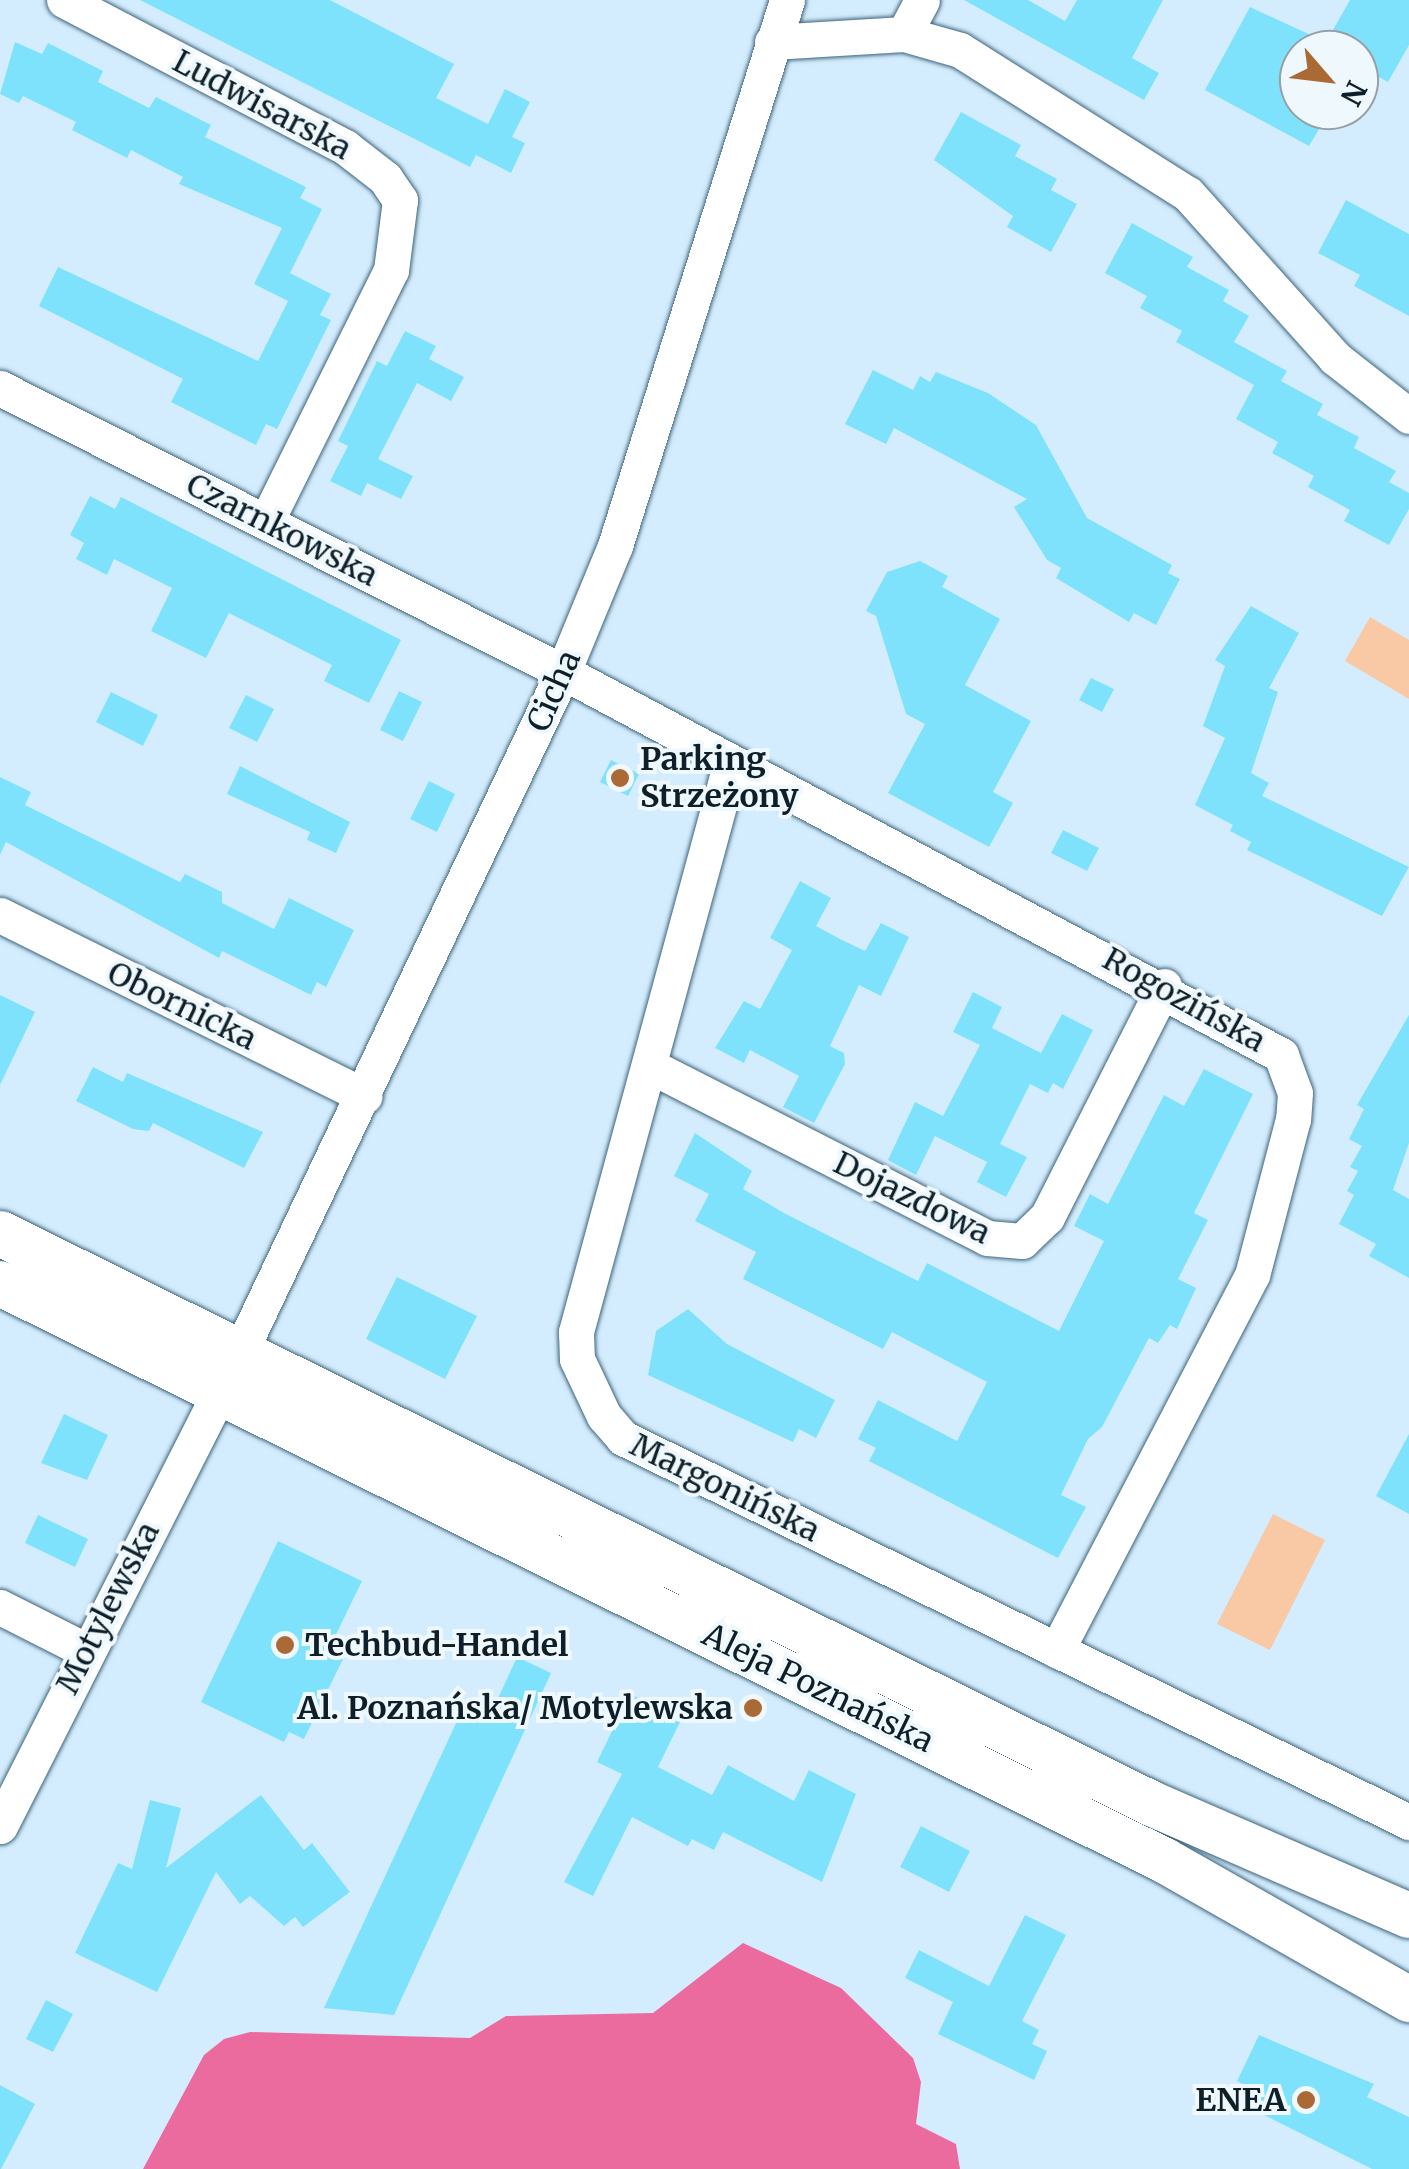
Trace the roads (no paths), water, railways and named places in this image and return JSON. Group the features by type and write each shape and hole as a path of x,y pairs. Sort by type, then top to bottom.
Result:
{"main road":[{"name":"Aleja Poznańska","path":"0,1234 1168,1812 1409,1914"},
{"name":"Aleja Poznańska","path":"0,1283 1164,1860 1409,1999"}],"street":[{"name":"Ludwisarska","path":"64,0 346,146 385,178 400,200 391,270 266,522"},
{"name":"Cicha","path":"241,1350 564,672 616,546 787,0"},
{"path":"904,34 922,0"},
{"path":"772,42 904,34 960,50 1188,194 1334,358 1409,416"},
{"name":"Czarnkowska","path":"0,388 564,672"},
{"name":"Rogozińska","path":"564,672 730,765 1164,986 1280,1054 1295,1093 1293,1119 1261,1252 1233,1321 1057,1650"},
{"name":"Margonińska","path":"730,765 576,1332 576,1359 614,1430 1409,1822"},
{"name":"Obornicka","path":"0,915 364,1096"},
{"name":"Dojazdowa","path":"650,1066 987,1238 1022,1241 1046,1216 1164,986"},
{"path":"219,1391 241,1350"},
{"name":"Motylewska","path":"0,1826 85,1650 219,1391"},
{"path":"0,1607 85,1650"}],"place":[{"name":"Parking Strzeżony","path":"620,778"},
{"name":"Techbud-Handel","path":"285,1645"},
{"name":"Al. Poznańska/ Motylewska","path":"753,1708"},
{"name":"ENEA","path":"1306,2100"}]}
